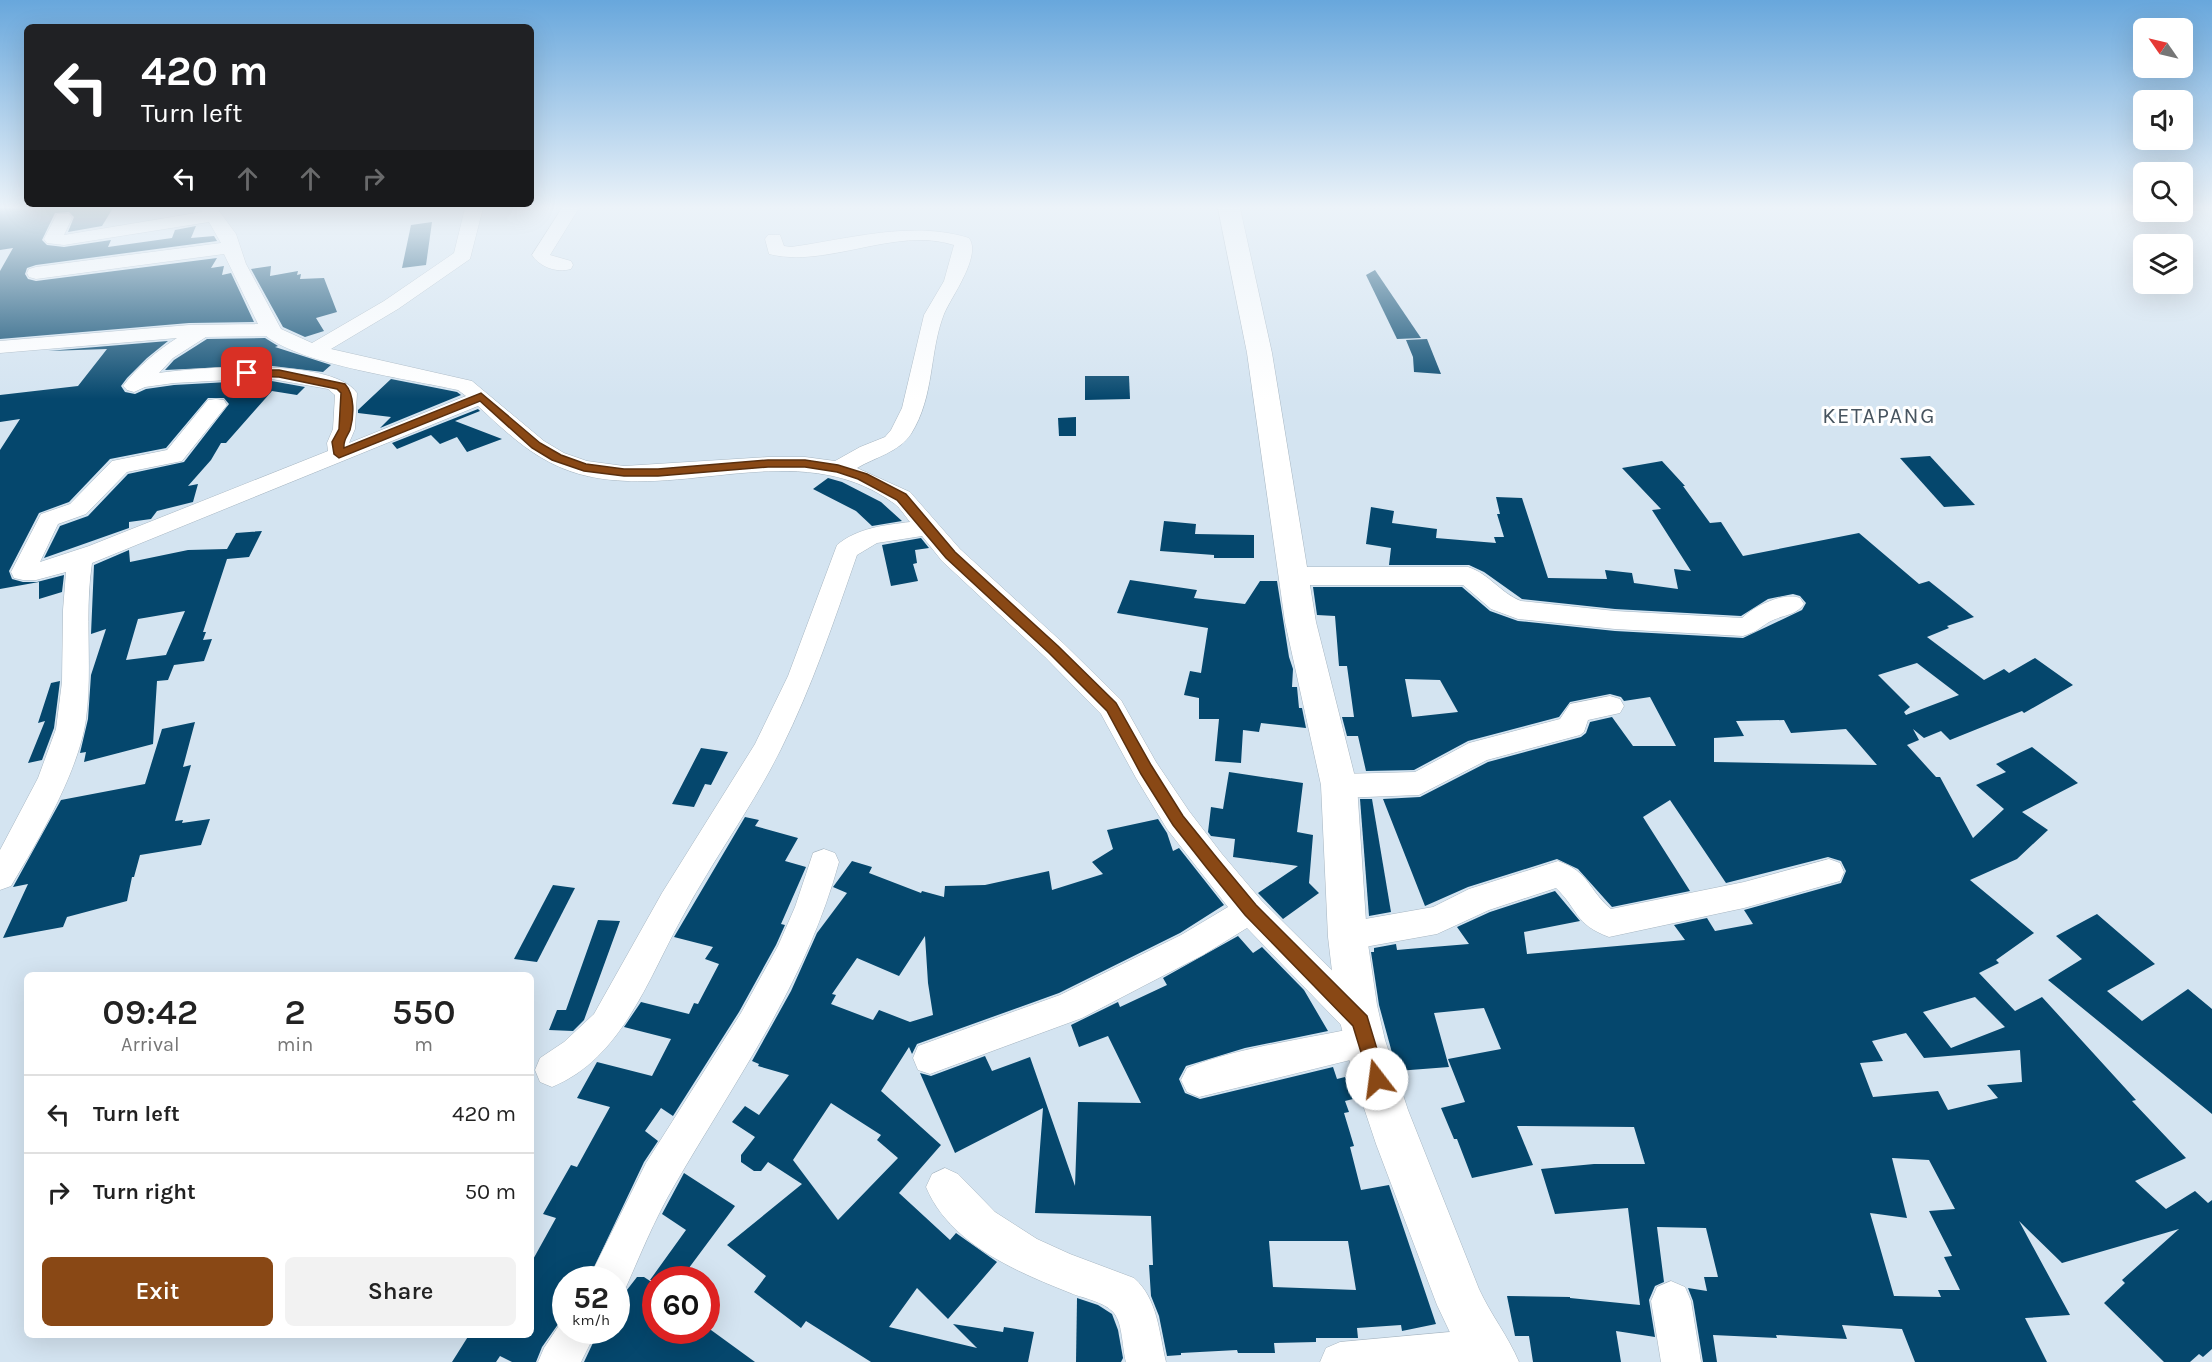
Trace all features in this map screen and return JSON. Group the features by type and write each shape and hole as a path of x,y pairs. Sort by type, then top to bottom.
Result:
{"main road":[{"path":"1245,272 1258,344 1292,576 1339,786 1351,972 1364,1032 1405,1162 1460,1303 1489,1356"}],"street":[{"path":"36,273 47,272"},
{"path":"241,272 271,330"},
{"path":"304,348 391,305 439,272"},
{"path":"838,469 868,452 893,442 901,432 913,408 934,315 956,272"},
{"path":"206,330 166,354 139,380 266,372 335,384 346,393 344,429 338,442 352,449"},
{"path":"0,347 206,330 271,330 304,348 372,366 459,384 481,396 536,446 556,458 584,468 624,473 790,463 838,469 896,493 951,555 1112,707 1146,770 1178,820 1251,910 1364,1032 1199,1080"},
{"path":"216,405 174,456 118,467 78,509 49,519 23,570 27,572 50,567 81,557 228,501 481,396"},
{"path":"552,1070 576,1054 606,1025 679,893 767,749 801,675 846,551 864,538 926,528"},
{"path":"0,877 24,837 67,743 74,701 77,575 81,557"},
{"path":"1292,576 1468,576 1508,607 1626,621 1743,627 1750,625 1760,616 1791,604"},
{"path":"1339,786 1419,783 1479,751 1572,726 1574,717 1580,711 1610,706"},
{"path":"616,1266 659,1176 753,1024 791,954 811,907 824,862"},
{"path":"1348,936 1437,920 1480,899 1558,874 1569,879 1594,916 1609,923 1744,896 1829,872"},
{"path":"930,1058 1080,1002 1163,961 1251,910"},
{"path":"945,1187 969,1216 1001,1241 1047,1264 1130,1298 1134,1306 1146,1362"},
{"path":"1671,1300 1681,1362"},
{"path":"558,1362 569,1344"},
{"path":"1340,1362 1489,1356"}],"building":[{"path":"0,272 26,272 28,279 36,281 110,272 223,272 222,275 231,273 254,322 189,323 0,339"},
{"path":"252,272 270,272 270,276 298,272 297,275 301,274 300,279 324,278 337,312 316,318 324,331 305,337 283,327"},
{"path":"1376,272 1421,338 1397,339 1366,275"},
{"path":"265,338 278,346 275,347 331,365 323,372 264,365 165,370 174,360 207,339"},
{"path":"1427,339 1441,374 1414,372 1413,357 1406,340"},
{"path":"168,341 127,378 121,386 125,392 135,394 146,389 174,385 266,380 305,387 297,395 272,391 226,443 221,443 211,460 188,486 198,484 193,502 157,511 151,519 129,522 129,528 44,558 60,526 88,516 128,474 184,462 229,404 224,398 208,398 166,448 110,459 69,502 39,513 9,571 12,579 23,582 37,582 64,575 62,592 39,599 39,582 0,589 0,450 20,419 0,422 0,395 78,386 107,349 48,351"},
{"path":"1085,376 1129,376 1130,399 1085,400"},
{"path":"391,379 457,392 461,395 380,428 391,417 358,413 358,410"},
{"path":"478,409 480,411 455,421 502,439 467,452 457,437 440,444 431,435 397,449 392,443"},
{"path":"1076,417 1076,436 1059,436 1058,418"},
{"path":"1930,456 1975,505 1944,507 1900,458"},
{"path":"1662,461 1685,486 1683,486 1710,523 1721,522 1743,556 1859,533 1919,584 1929,581 1974,617 1947,626 1949,628 1927,637 1984,680 2004,669 2009,673 2035,658 2073,685 2024,713 2022,711 1950,740 1941,731 1924,738 1913,729 1919,740 1907,745 1936,777 1940,777 1973,838 2004,809 1976,785 2006,772 1996,764 2032,747 2078,783 2022,812 2048,830 2017,859 1970,880 2034,933 1996,960 1999,963 1979,973 2015,1011 2042,997 2136,1100 2132,1101 2186,1158 2135,1181 2166,1209 2195,1191 2208,1203 2212,1200 2212,1349 2203,1357 2199,1354 2190,1362 2164,1362 2104,1303 2125,1283 2122,1280 2179,1229 2062,1263 2019,1221 2070,1315 2025,1318 2047,1362 1915,1362 1902,1329 1842,1325 1847,1339 1776,1335 1777,1338 1713,1335 1717,1362 1703,1362 1693,1301 1688,1288 1707,1291 1704,1277 1718,1277 1706,1228 1657,1227 1664,1282 1655,1286 1649,1300 1655,1337 1616,1331 1621,1362 1533,1362 1529,1336 1515,1336 1507,1296 1570,1297 1640,1305 1628,1208 1555,1214 1541,1169 1594,1164 1645,1164 1634,1127 1517,1126 1533,1165 1472,1178 1457,1139 1454,1139 1441,1108 1465,1102 1448,1059 1501,1049 1484,1008 1434,1013 1449,1067 1397,1071 1379,1005 1371,952 1374,952 1374,948 1396,944 1397,950 1469,944 1457,927 1490,912 1555,891 1580,921 1524,932 1527,954 1685,940 1674,925 1707,918 1715,931 1753,924 1744,910 1841,883 1846,871 1841,861 1828,857 1726,883 1670,800 1643,817 1690,891 1612,907 1578,869 1557,859 1468,887 1425,906 1383,799 1420,797 1488,762 1581,737 1586,733 1590,722 1612,717 1633,746 1676,746 1650,697 1624,701 1621,697 1610,694 1570,702 1559,717 1468,741 1414,770 1366,771 1358,736 1347,736 1342,717 1354,717 1347,666 1339,666 1335,616 1317,615 1313,587 1462,587 1490,611 1518,621 1615,631 1743,638 1802,610 1806,603 1800,596 1793,594 1768,599 1741,616 1615,609 1522,599 1484,572 1469,565 1389,565 1391,548 1366,544 1371,507 1394,511 1392,523 1437,529 1436,538 1496,543 1494,537 1504,537 1497,514 1500,514 1496,497 1522,498 1548,578 1607,579 1605,570 1632,573 1634,583 1678,589 1674,569 1691,571 1652,510 1661,509 1622,468","holes":["1917,663 1959,695 1906,715 1904,712 1910,707 1878,675","1405,679 1440,680 1458,712 1412,717","1784,720 1791,733 1846,729 1877,765 1714,762 1714,738 1744,736 1736,721","1975,997 2005,1027 1951,1048 1923,1012","1906,1033 1924,1058 2020,1050 2022,1082 1987,1085 1998,1098 1948,1110 1938,1091 1873,1097 1860,1063 1883,1061 1872,1041","1892,1158 1929,1160 1955,1209 1929,1211 1952,1256 1944,1257 1960,1290 1938,1290 1941,1297 1894,1296 1870,1213 1907,1218"]},
{"path":"828,478 842,482 881,502 902,521 872,526 856,511 813,489"},
{"path":"1164,521 1196,524 1195,534 1254,535 1254,558 1214,558 1214,555 1160,551"},
{"path":"262,531 249,557 227,559 203,632 206,632 203,640 212,639 204,661 174,665 168,680 157,681 153,744 84,762 86,752 80,753 88,719 91,675 106,629 91,634 94,565 129,550 130,562 188,550 227,549 236,533","holes":["185,611 166,655 126,660 138,619"]},
{"path":"921,538 929,548 915,550 917,563 913,564 918,581 891,586 882,545"},
{"path":"1130,580 1197,590 1194,598 1245,604 1260,581 1277,581 1293,669 1292,687 1297,687 1299,708 1302,708 1306,728 1261,723 1259,732 1243,730 1241,763 1215,761 1219,719 1199,719 1199,698 1184,695 1190,671 1201,673 1208,628 1117,613"},
{"path":"60,681 54,728 42,760 28,763 45,721 38,723 51,683"},
{"path":"195,722 183,767 191,765 175,821 183,820 182,823 210,819 201,845 140,855 127,901 67,917 63,927 3,938 28,884 13,887 61,800 145,784 162,729"},
{"path":"701,748 728,752 711,785 705,784 694,807 672,804"},
{"path":"1229,772 1303,783 1297,832 1313,835 1309,883 1319,893 1283,919 1258,893 1298,866 1233,857 1235,839 1211,836 1208,832 1211,807 1223,809"},
{"path":"1360,799 1372,799 1391,912 1369,916"},
{"path":"745,817 759,820 755,826 798,838 785,861 806,867 781,924 785,925 776,945 739,1012 673,1116 661,1108 645,1131 658,1141 644,1162 595,1266 552,1266 552,1333 542,1347 536,1362 512,1362 500,1356 496,1362 452,1362 467,1338 534,1338 534,1258 556,1218 543,1214 571,1165 577,1167 610,1107 577,1098 597,1062 652,1076 671,1039 624,1027 641,1002 689,1014 694,1003 698,1004 719,964 705,959 713,947 674,937"},
{"path":"1158,819 1167,833 1173,851 1179,848 1224,905 1180,933 1059,993 917,1044 912,1054 909,1047 881,1091 941,1145 899,1193 950,1240 956,1233 997,1262 948,1319 917,1288 889,1327 977,1348 953,1324 1003,1332 1004,1327 1034,1332 1028,1362 871,1362 806,1321 801,1328 754,1292 766,1276 727,1245 802,1184 768,1162 761,1171 754,1171 741,1162 741,1155 755,1137 732,1122 745,1106 759,1115 789,1075 758,1066 759,1064 752,1061 791,991 817,933 847,893 833,887 852,861 872,867 869,873 921,893 922,891 944,897 945,886 985,885 1049,871 1052,890 1103,874 1092,862 1113,849 1107,830","holes":["925,936 933,1015 910,1022 879,1010 873,1020 831,1004 836,995 832,994 857,958 899,976","831,1103 881,1135 877,1140 898,1158 838,1220 793,1160"]},
{"path":"553,885 575,888 537,962 514,959"},
{"path":"2097,914 2155,964 2107,991 2142,1021 2188,989 2212,1009 2212,1114 2048,980 2082,959 2056,936"},
{"path":"598,920 620,921 584,1020 573,1031 549,1030 557,1010 566,1010"},
{"path":"1238,936 1253,953 1262,947 1304,990 1328,1031 1245,1048 1186,1066 1179,1079 1185,1093 1200,1099 1333,1067 1337,1079 1345,1077 1353,1099 1345,1101 1349,1112 1344,1113 1354,1146 1350,1147 1361,1190 1389,1185 1436,1324 1402,1331 1401,1325 1357,1328 1358,1338 1316,1338 1316,1342 1274,1343 1275,1353 1238,1353 1237,1350 1167,1356 1159,1316 1151,1296 1149,1265 1153,1265 1151,1216 1035,1213 1043,1108 955,1153 920,1073 931,1076 985,1056 992,1071 1030,1057 1075,1186 1078,1102 1141,1103 1108,1036 1079,1047 1071,1025 1118,1002 1120,1007 1167,985 1163,978","holes":["1269,1241 1348,1241 1356,1290 1273,1287"]},
{"path":"684,1173 735,1206 690,1266 660,1266 686,1230 662,1214"},
{"path":"637,1277 642,1277 642,1344 720,1344 720,1337 755,1362 584,1362 592,1344 630,1344 630,1286"},
{"path":"1077,1298 1098,1305 1112,1314 1118,1330 1123,1358 1121,1362 1076,1362"}],"district":[{"name":"KETAPANG","path":"1879,416"}],"route":[{"path":"247,373 266,372 341,387 346,393 347,403 344,429 338,442 339,454 481,396 536,446 556,458 584,468 624,473 790,463 819,465 862,477 902,497 951,555 1112,707 1146,770 1178,820 1211,862 1251,910 1361,1022 1377,1079"}]}
